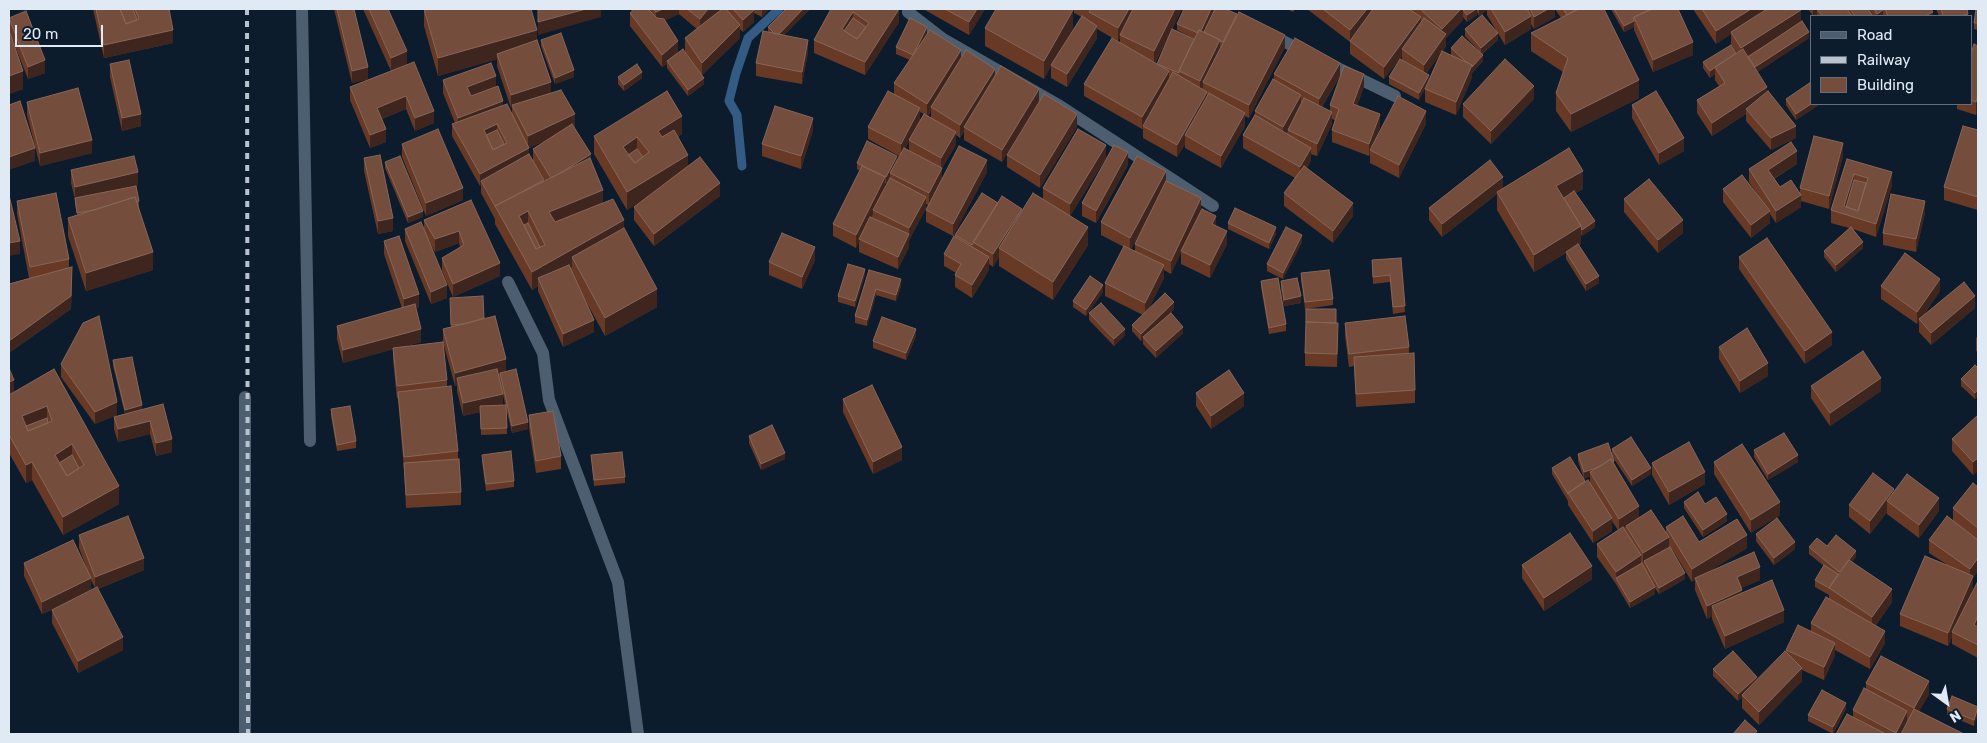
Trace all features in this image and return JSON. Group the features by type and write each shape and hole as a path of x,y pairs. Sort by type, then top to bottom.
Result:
{"street":[{"path":"302,9 310,441"},
{"path":"905,10 943,39 1060,106 1214,206"},
{"path":"1256,27 1395,96"},
{"path":"508,282 543,353 549,400 618,582 638,734"},
{"path":"245,734 246,397"}],"building":[{"path":"96,9 120,9 126,24 139,19 135,9 169,9 173,30 104,45"},
{"path":"120,9 133,9 137,20 126,24"},
{"path":"337,9 354,9 368,67 352,71"},
{"path":"369,9 388,9 407,51 391,58"},
{"path":"424,9 531,9 537,30 438,58"},
{"path":"538,9 586,9 538,22"},
{"path":"635,9 648,9 657,18 664,19 678,41 662,55 630,13"},
{"path":"687,9 708,9 700,19"},
{"path":"722,9 726,9 740,25 702,63 685,38"},
{"path":"733,9 753,9 754,10 743,20"},
{"path":"786,9 803,9 779,34 775,34 768,27"},
{"path":"831,9 899,9 865,62 814,40","holes":["853,12 869,23 857,39 842,29"]},
{"path":"945,9 977,9 969,22"},
{"path":"996,9 1073,10 1044,61 985,28"},
{"path":"1091,9 1129,9 1118,28 1089,12"},
{"path":"1133,9 1175,9 1154,51 1120,35"},
{"path":"1184,9 1211,9 1201,31 1199,30 1198,33 1177,24"},
{"path":"1215,9 1225,9 1237,14 1223,42 1204,32"},
{"path":"1323,9 1367,9 1350,30"},
{"path":"1373,9 1409,9 1421,17 1384,67 1350,41"},
{"path":"1420,9 1461,9 1442,29"},
{"path":"1463,9 1476,9 1467,15"},
{"path":"1491,9 1527,9 1531,16 1505,32"},
{"path":"1530,9 1548,9 1534,17"},
{"path":"1563,9 1577,9 1567,15"},
{"path":"1579,9 1604,9 1639,80 1571,114 1556,93 1568,58 1531,33"},
{"path":"1614,9 1649,10 1634,17 1634,21 1624,26"},
{"path":"1653,9 1678,9 1693,42 1653,60 1634,17"},
{"path":"1702,9 1751,9 1716,31"},
{"path":"1767,9 1801,10 1741,48 1731,32"},
{"path":"1817,9 1847,9 1851,15 1821,15"},
{"path":"1850,9 1868,9 1872,15 1854,15"},
{"path":"1874,9 1883,9 1883,10 1877,14"},
{"path":"1885,9 1931,9 1933,12 1927,15 1888,15"},
{"path":"1941,9 1967,9 1968,14 1964,15 1943,15"},
{"path":"1976,9 1978,9 1978,23 1974,23"},
{"path":"26,11 45,60 28,67 9,18"},
{"path":"1239,12 1285,35 1249,105 1203,82"},
{"path":"1482,15 1498,33 1481,48 1465,29"},
{"path":"1082,16 1097,26 1067,74 1051,65"},
{"path":"853,18 866,27 857,39 844,31"},
{"path":"910,18 927,27 913,55 896,47"},
{"path":"1424,18 1446,34 1424,65 1402,49"},
{"path":"1802,21 1809,32 1755,67 1748,57"},
{"path":"1172,29 1194,39 1179,73 1157,64"},
{"path":"9,30 23,71 9,76"},
{"path":"930,30 961,50 927,104 894,83"},
{"path":"1199,30 1220,40 1200,81 1179,71"},
{"path":"763,31 808,40 802,72 756,63"},
{"path":"561,33 574,70 555,78 541,40"},
{"path":"1462,36 1483,55 1472,67 1451,48"},
{"path":"1112,38 1169,71 1142,117 1084,84"},
{"path":"1295,38 1340,63 1319,99 1274,74"},
{"path":"537,40 551,82 511,95 497,54"},
{"path":"1974,44 1978,46 1978,94 1976,102 1972,100 1972,51"},
{"path":"1731,45 1736,53 1710,71 1703,62"},
{"path":"683,49 704,78 688,90 667,61"},
{"path":"1743,49 1767,87 1712,123 1697,100 1725,83 1715,67"},
{"path":"966,50 995,69 960,125 931,107"},
{"path":"1442,51 1472,65 1456,102 1425,89"},
{"path":"1400,59 1429,75 1419,93 1389,77"},
{"path":"1505,59 1534,86 1491,131 1463,104"},
{"path":"129,60 141,114 122,118 110,64"},
{"path":"414,62 434,111 415,118 406,96 377,108 386,129 370,135 350,87"},
{"path":"491,63 496,76 467,87 471,96 498,86 503,101 458,118 443,80"},
{"path":"637,64 642,72 624,85 618,77"},
{"path":"1001,66 1039,89 1002,150 964,127"},
{"path":"1344,66 1364,74 1353,104 1380,114 1369,144 1332,130 1339,109 1330,105"},
{"path":"1173,72 1207,92 1177,145 1143,126"},
{"path":"1273,79 1301,95 1283,127 1255,111"},
{"path":"1810,83 1810,105 1796,114 1786,99"},
{"path":"78,88 92,140 40,153 27,102"},
{"path":"561,90 575,114 528,136 512,105"},
{"path":"667,91 682,116 658,131 662,137 674,130 688,155 627,192 594,136","holes":["637,137 649,152 635,163 623,147"]},
{"path":"888,91 920,108 901,144 868,127"},
{"path":"1656,91 1684,138 1659,153 1632,105"},
{"path":"1768,91 1796,126 1771,138 1746,109"},
{"path":"1209,93 1245,113 1221,156 1185,135"},
{"path":"1044,94 1077,114 1040,175 1007,155"},
{"path":"1398,96 1426,111 1399,165 1370,150"},
{"path":"1304,98 1332,112 1317,144 1288,130"},
{"path":"20,101 35,148 9,157 9,105"},
{"path":"507,104 529,148 480,174 452,124","holes":["497,124 507,143 493,150 484,130"]},
{"path":"775,106 813,118 801,156 762,144"},
{"path":"924,114 956,132 941,158 909,140"},
{"path":"1255,115 1311,148 1300,167 1243,135"},
{"path":"572,124 591,154 551,178 533,149"},
{"path":"1963,126 1978,130 1978,197 1944,187"},
{"path":"438,129 463,188 426,203 402,144"},
{"path":"1078,129 1106,145 1070,204 1043,188"},
{"path":"497,130 504,144 493,150 486,135"},
{"path":"1814,136 1843,143 1829,196 1800,188"},
{"path":"867,141 897,156 886,177 857,163"},
{"path":"1791,142 1797,151 1768,170 1780,187 1791,180 1801,195 1776,211 1749,169"},
{"path":"1114,145 1128,152 1096,211 1082,203"},
{"path":"959,146 987,160 953,224 926,210"},
{"path":"904,148 942,168 929,193 890,173"},
{"path":"1569,148 1583,171 1556,186 1581,226 1534,255 1497,192"},
{"path":"637,149 643,157 635,163 628,155"},
{"path":"529,154 544,180 495,206 481,181"},
{"path":"380,155 393,218 378,221 364,158"},
{"path":"134,156 138,172 75,187 71,170"},
{"path":"400,156 423,211 408,217 385,162"},
{"path":"1137,156 1166,171 1130,238 1101,222"},
{"path":"700,157 720,183 654,234 634,207"},
{"path":"590,158 603,190 549,212 555,222 613,199 624,220 532,272 495,206","holes":["528,211 545,245 536,249 519,216"]},
{"path":"1847,159 1892,172 1876,224 1831,210","holes":["1854,174 1868,178 1858,211 1844,206"]},
{"path":"1490,160 1503,177 1442,224 1429,208"},
{"path":"862,166 885,177 856,235 833,224"},
{"path":"1304,166 1353,203 1333,231 1284,193"},
{"path":"1742,175 1770,211 1751,225 1723,189"},
{"path":"890,178 926,197 909,228 873,210"},
{"path":"1649,179 1683,220 1658,240 1624,199"},
{"path":"1854,180 1866,183 1858,211 1846,207"},
{"path":"1166,181 1201,198 1171,261 1135,244"},
{"path":"136,186 139,201 137,202 135,197 94,210 77,213 75,198"},
{"path":"1574,191 1595,221 1582,230 1564,198"},
{"path":"56,193 69,259 30,267 17,201"},
{"path":"982,193 998,203 972,245 955,235"},
{"path":"1033,193 1088,227 1053,282 999,248"},
{"path":"1891,194 1925,201 1916,239 1883,233"},
{"path":"9,195 20,241 9,243"},
{"path":"1002,196 1022,209 993,254 973,242"},
{"path":"135,197 153,252 86,273 68,218"},
{"path":"471,200 500,263 453,284 442,258 464,245 459,231 435,239 424,220"},
{"path":"1235,208 1276,227 1269,243 1228,223"},
{"path":"1202,209 1216,216 1212,224 1227,231 1210,265 1181,251"},
{"path":"870,217 909,234 898,257 859,239"},
{"path":"421,222 447,285 431,292 405,229"},
{"path":"528,223 540,247 536,249 524,225"},
{"path":"1286,227 1302,235 1283,273 1267,264"},
{"path":"1851,227 1863,242 1836,265 1824,251"},
{"path":"624,228 657,289 605,318 572,257"},
{"path":"782,233 815,247 802,277 769,262"},
{"path":"399,236 419,294 404,299 384,241"},
{"path":"954,236 989,257 972,285 955,275 961,264 944,254"},
{"path":"1767,238 1832,332 1805,351 1739,257"},
{"path":"1578,244 1599,276 1586,284 1566,252"},
{"path":"1124,246 1164,265 1145,303 1105,283"},
{"path":"1905,253 1940,279 1917,312 1881,286"},
{"path":"1401,258 1405,306 1393,307 1390,275 1373,277 1372,260"},
{"path":"848,264 865,269 855,301 838,296"},
{"path":"569,265 594,320 563,334 538,278"},
{"path":"72,267 71,296 9,341 9,284"},
{"path":"869,270 901,279 896,295 876,289 867,320 855,316"},
{"path":"1329,270 1333,299 1305,302 1301,273"},
{"path":"1090,276 1103,285 1086,310 1073,301"},
{"path":"1278,278 1286,324 1269,328 1261,281"},
{"path":"1297,278 1301,296 1284,300 1281,281"},
{"path":"1964,282 1975,296 1931,333 1919,319"},
{"path":"1165,293 1174,302 1141,334 1132,325"},
{"path":"483,296 484,318 464,324 451,325 450,298"},
{"path":"1101,303 1125,329 1114,339 1089,313"},
{"path":"415,304 421,329 343,350 337,326"},
{"path":"1306,309 1336,309 1336,323 1306,322"},
{"path":"1171,313 1183,327 1156,351 1143,337"},
{"path":"99,316 117,402 95,412 61,364 83,323"},
{"path":"495,316 506,359 455,373 443,329"},
{"path":"1405,316 1409,347 1349,354 1345,323"},
{"path":"882,317 916,329 906,353 873,341"},
{"path":"1306,322 1338,323 1337,354 1305,353"},
{"path":"1747,328 1768,363 1740,381 1719,347"},
{"path":"443,342 447,380 397,386 393,348"},
{"path":"1863,351 1881,378 1830,413 1811,386"},
{"path":"1414,353 1415,390 1356,394 1354,357"},
{"path":"132,357 142,405 125,410 113,360"},
{"path":"1975,365 1978,368 1978,389 1975,393 1961,379"},
{"path":"9,368 14,380 9,382"},
{"path":"54,369 119,486 63,517 32,462 26,465 9,435 9,395","holes":["47,406 52,421 28,431 22,416","72,444 84,465 67,476 55,455"]},
{"path":"497,369 503,394 463,403 457,378"},
{"path":"516,369 528,422 512,426 500,373"},
{"path":"1229,370 1244,393 1211,416 1196,393"},
{"path":"872,385 902,447 873,462 843,399"},
{"path":"451,386 458,451 404,457 398,392"},
{"path":"163,404 172,439 156,443 150,421 118,429 114,417"},
{"path":"506,405 507,428 481,429 480,406"},
{"path":"350,406 356,441 337,445 331,409"},
{"path":"553,411 561,456 536,461 529,415"},
{"path":"1978,415 1978,458 1973,462 1952,439"},
{"path":"47,418 48,423 28,431 26,426"},
{"path":"772,425 785,453 761,464 749,436"},
{"path":"1784,433 1798,455 1768,474 1754,450"},
{"path":"1631,437 1651,468 1632,480 1612,449"},
{"path":"1689,442 1705,472 1669,492 1652,463"},
{"path":"1608,443 1614,461 1612,462 1611,459 1599,467 1584,472 1578,454"},
{"path":"1742,444 1780,502 1751,520 1714,462"},
{"path":"511,451 514,481 486,484 482,455"},
{"path":"622,452 625,477 594,480 591,455"},
{"path":"72,455 79,468 67,476 59,463"},
{"path":"1570,457 1585,481 1568,494 1552,468"},
{"path":"459,459 461,492 406,495 404,463"},
{"path":"1611,459 1639,506 1619,519 1590,472"},
{"path":"1873,473 1894,489 1870,521 1849,505"},
{"path":"1907,474 1939,498 1919,525 1887,501"},
{"path":"1588,480 1612,518 1593,531 1568,493"},
{"path":"1973,483 1978,487 1978,528 1953,508"},
{"path":"1698,492 1705,504 1716,497 1727,514 1703,530 1684,502"},
{"path":"1651,510 1669,537 1643,553 1626,526"},
{"path":"128,516 144,558 95,577 79,535"},
{"path":"1683,516 1699,542 1737,519 1747,535 1692,569 1666,527"},
{"path":"1947,516 1978,540 1978,558 1970,569 1929,540"},
{"path":"1777,518 1795,542 1774,558 1756,534"},
{"path":"1623,527 1641,555 1616,572 1597,544"},
{"path":"1570,533 1592,566 1544,598 1522,565"},
{"path":"1836,535 1856,551 1839,572 1809,547 1817,538 1827,546"},
{"path":"73,540 91,578 42,602 24,563"},
{"path":"1670,547 1685,573 1659,588 1644,561"},
{"path":"1754,552 1760,567 1737,577 1742,590 1707,606 1695,578"},
{"path":"1925,556 1973,576 1948,633 1900,614"},
{"path":"1849,560 1892,589 1872,617 1829,588"},
{"path":"1642,563 1655,587 1630,602 1616,578"},
{"path":"1824,565 1838,574 1829,588 1815,580"},
{"path":"1772,580 1784,610 1725,636 1712,606"},
{"path":"1978,581 1978,616 1974,625 1978,627 1978,645 1952,632"},
{"path":"97,587 123,637 78,661 52,610"},
{"path":"1826,597 1885,631 1870,657 1811,623"},
{"path":"1798,625 1835,643 1824,667 1786,650"},
{"path":"1733,651 1757,677 1738,694 1713,669"},
{"path":"1785,651 1802,668 1759,712 1742,695"},
{"path":"1881,656 1929,681 1914,708 1866,683"},
{"path":"1864,688 1907,711 1896,733 1853,710"},
{"path":"1822,690 1846,703 1833,727 1808,715"},
{"path":"1952,696 1978,707 1974,720 1947,709"},
{"path":"1914,709 1964,734 1901,734"},
{"path":"1847,714 1884,733 1836,734"},
{"path":"1745,720 1757,731 1755,734 1733,734"}],"waterway":[{"path":"742,166 737,115 729,101 748,38 779,9"}],"railway":[{"path":"247,9 248,734"}]}
